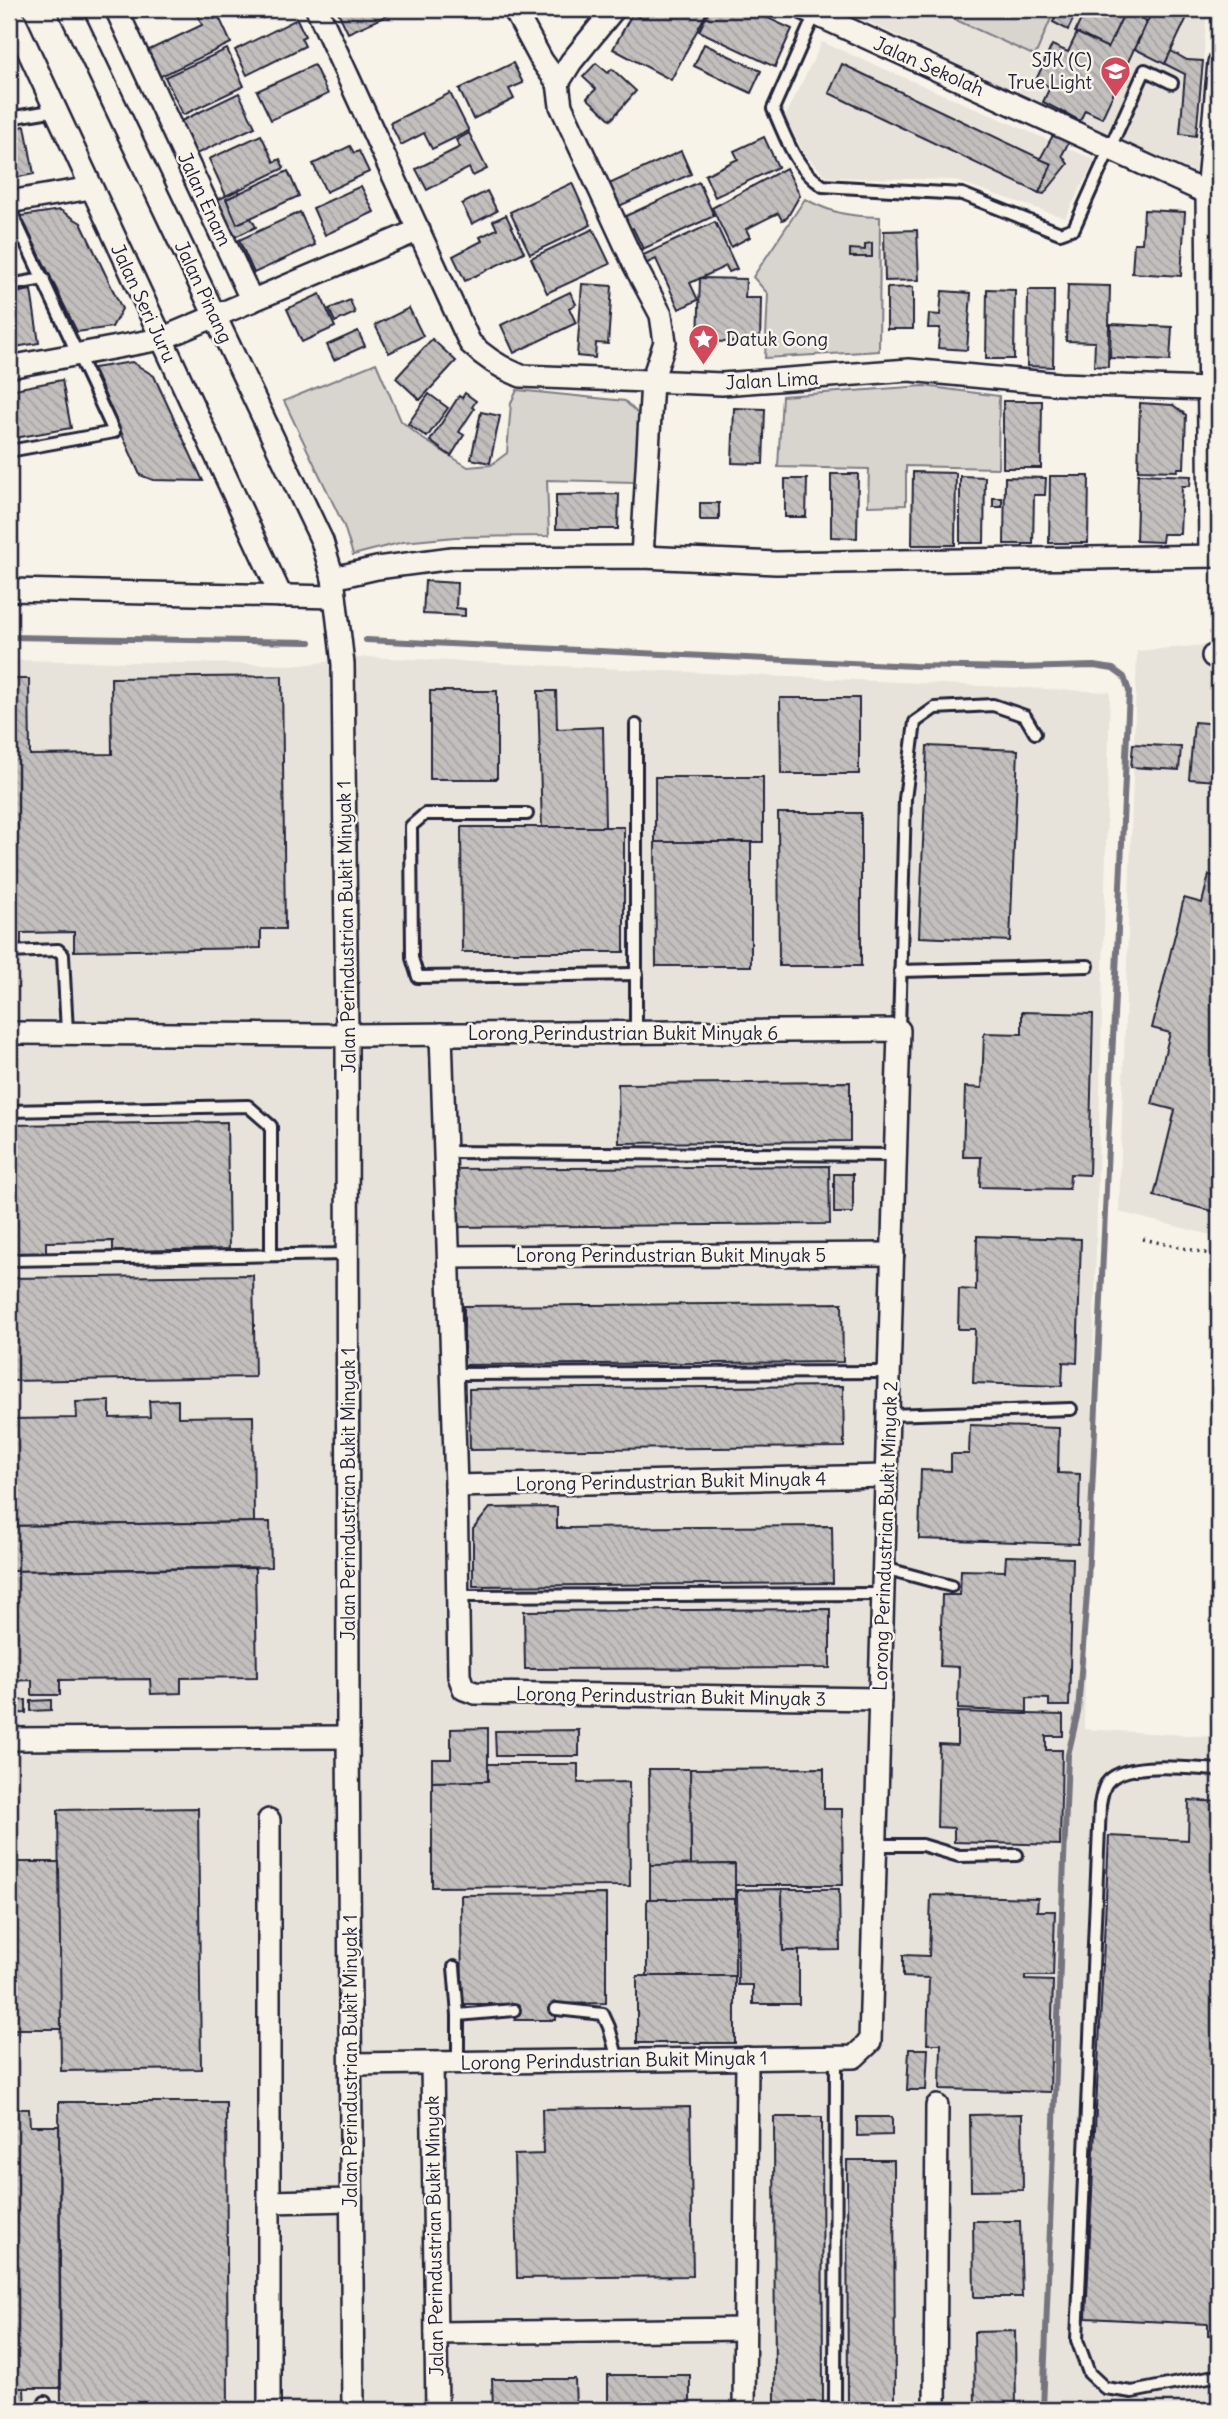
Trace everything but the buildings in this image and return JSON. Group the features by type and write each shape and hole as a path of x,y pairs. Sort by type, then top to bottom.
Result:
{"street":[{"name":"Jalan Pinang","path":"69,9 322,541 334,587"},
{"name":"Jalan Enam","path":"116,9 252,300"},
{"name":"Jalan Lima","path":"317,9 470,343 484,357 521,376 736,383 909,370 1060,384 1212,382"},
{"path":"514,9 542,61 558,83 561,106 635,266 661,315 665,342 652,381 642,557"},
{"path":"558,83 571,62 614,9"},
{"name":"Jalan Sekolah","path":"809,11 1213,193"},
{"name":"Jalan Seri Juru","path":"12,22 56,110 281,596"},
{"path":"9,590 281,596 334,587 377,568 452,558 642,557 776,563 1214,556 1213,193 1219,63"},
{"path":"9,204 91,188"},
{"path":"9,367 161,339 419,230"},
{"name":"Jalan Perindustrian Bukit Minyak 1","path":"334,587 343,664 347,1035 353,2410"},
{"name":"Lorong Perindustrian Bukit Minyak 6","path":"9,1032 347,1035 899,1030"},
{"name":"Lorong Perindustrian Bukit Minyak 2","path":"870,2042 899,1030"},
{"path":"442,1034 459,1597"},
{"name":"Lorong Perindustrian Bukit Minyak 5","path":"449,1257 893,1254"},
{"name":"Lorong Perindustrian Bukit Minyak 4","path":"456,1486 886,1476"},
{"name":"Lorong Perindustrian Bukit Minyak 3","path":"459,1597 459,1676 464,1689 475,1693 880,1699"},
{"path":"9,1739 348,1737"},
{"path":"269,1820 269,2410"},
{"name":"Lorong Perindustrian Bukit Minyak 1","path":"352,2064 836,2058 854,2057 870,2042"},
{"path":"744,2410 747,2058"},
{"name":"Jalan Perindustrian Bukit Minyak","path":"432,2063 437,2410"},
{"path":"935,2410 937,2106"},
{"path":"270,2202 351,2200"},
{"path":"436,2333 745,2329"}],"lane":[{"path":"809,11 774,109 800,167 822,186 962,194 1060,233 1074,228 1145,70 1172,83"},
{"path":"9,118 56,110"},
{"path":"9,204 114,432 9,451"},
{"path":"9,285 44,279"},
{"path":"899,1030 905,799 915,722 935,708 993,705 1025,716 1035,733"},
{"path":"636,725 636,1033"},
{"path":"527,814 425,814 411,826 412,958 418,977 637,974"},
{"path":"9,952 58,950 63,955 67,1032"},
{"path":"900,971 1088,966"},
{"path":"9,1111 248,1106 271,1126 271,1255"},
{"path":"445,1152 896,1155"},
{"path":"9,1260 348,1254"},
{"path":"453,1374 889,1371"},
{"path":"888,1415 1071,1409"},
{"path":"884,1568 951,1586"},
{"path":"459,1597 883,1594"},
{"path":"1219,1770 1144,1768 1117,1773 1105,1785 1100,1805 1077,2340 1089,2372 1105,2388 1132,2392 1219,2375"},
{"path":"876,1844 922,1845 959,1856 1017,1855"},
{"path":"454,1967 458,2063"},
{"path":"556,2009 603,2014 618,2060"},
{"path":"458,2015 514,2010"},
{"path":"835,2410 836,2058"}],"path":[{"path":"1143,1239 1219,1256"}],"shaded area":[{"name":"SJK (C) True Light","path":"840,9 1207,9 1195,172 1114,138"},
{"path":"932,9 1055,9 1035,56"},
{"name":"SJK (C) True Light","path":"822,42 1095,160 1065,218 953,180 827,177 805,155 785,117"},
{"path":"805,199 841,213 880,217 879,351 765,358 768,294 753,277"},
{"path":"376,363 401,421 423,439 468,467 491,465 507,453 511,403 517,390 625,401 640,416 637,482 547,480 549,536 455,537 403,542 353,555 344,526 284,401"},
{"path":"924,386 999,396 998,468 906,466 906,505 868,506 869,469 778,467 782,396"},
{"path":"1219,644 1219,1237 1119,1212 1137,651"},
{"path":"368,657 1110,692 1084,1729 1219,1737 1219,2410 9,2410 9,660 301,665"}],"waterway":[{"path":"9,637 310,642"},
{"path":"366,640 914,666 1094,666 1113,669 1124,677 1129,691 1088,1580 1078,1712 1068,1755 1043,2410"}],"place":[{"name":"SJK (C) True Light","path":"1115,98"},
{"name":"Datuk Gong","path":"703,366"}]}
